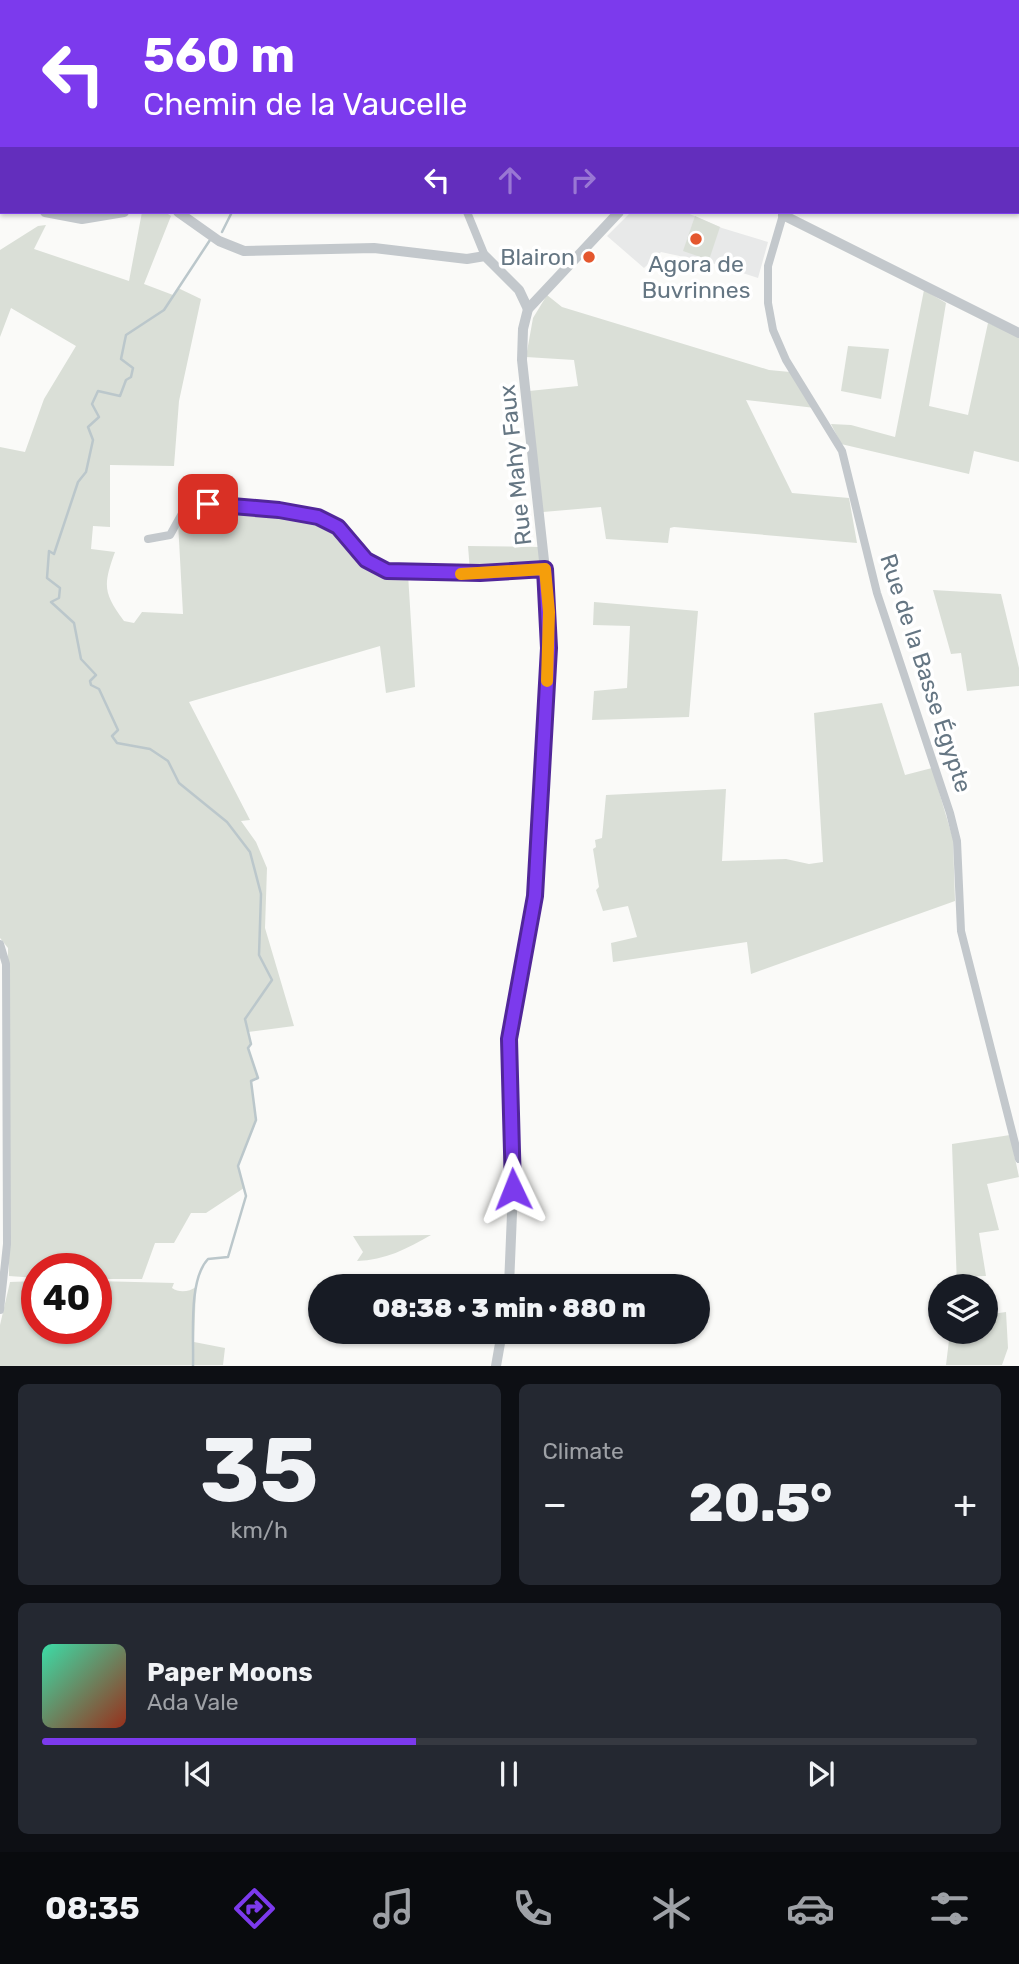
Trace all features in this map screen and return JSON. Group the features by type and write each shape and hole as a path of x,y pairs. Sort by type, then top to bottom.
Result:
{"street":[{"path":"56,214 82,219 112,214"},
{"path":"181,214 219,241 244,251 374,248 467,259 485,256"},
{"path":"468,214 485,256 519,290 528,309 617,214"},
{"path":"784,214 1019,333"},
{"name":"Rue de la Basse Égypte","path":"784,214 768,266 768,303 773,330 786,360 831,429 850,474 877,593 955,828 961,930 1019,1159"},
{"name":"Rue Mahy Faux","path":"509,1274 513,1189 509,1039 535,896 549,648 545,569 522,360 523,329 528,309"},
{"path":"148,539 170,535 184,510 201,504 216,504 293,512 329,522 344,533 366,560 387,571 480,573 545,569"},
{"path":"0,944 6,964 7,1219 6,1279 0,1310"},
{"path":"496,1366 500,1344"}],"shaded area":[{"path":"142,214 168,214 171,216 144,284 173,295 178,288 201,299 179,401 174,466 110,465 110,527 93,526 91,549 115,552 108,573 107,588 112,603 124,621 134,623 142,612 183,614 178,522 182,514 201,506 318,519 340,532 372,568 383,572 408,574 415,687 386,693 380,646 189,702 250,820 241,821 256,842 267,868 265,928 294,1026 248,1032 251,1044 248,1048 258,1078 251,1082 256,1120 238,1166 244,1188 206,1213 191,1213 174,1243 155,1243 142,1279 112,1279 112,1253 21,1253 21,1277 9,1276 8,948 0,938 0,447 25,452 44,399 76,346 11,308 0,337 0,250 38,226 46,225 34,249 129,281"},
{"path":"629,214 690,214 722,228 768,242 758,278 712,263 661,252 644,268 607,236"},
{"path":"695,216 720,227 709,260 683,251"},
{"path":"924,290 946,303 929,406 968,415 988,323 1019,336 1019,462 974,451 969,474 841,444 831,424 851,425 895,437"},
{"path":"547,295 562,307 769,370 790,372 815,408 746,400 792,493 849,498 857,543 674,527 670,528 668,543 606,539 601,507 543,512 529,391 578,386 574,360 526,357 533,318"},
{"path":"848,346 889,349 881,399 841,391"},
{"path":"468,546 540,547 541,563 537,568 470,571"},
{"path":"933,590 1001,594 1019,668 1019,686 967,691 961,653 951,654"},
{"path":"594,602 698,611 689,717 592,720 594,691 627,688 630,626 593,625"},
{"path":"882,703 905,775 932,768 953,839 955,901 751,974 747,942 613,962 611,943 637,937 628,906 603,911 596,890 599,887 593,849 596,847 595,840 602,838 606,795 726,789 722,861 786,859 809,864 823,862 814,713"},
{"path":"1010,1135 1019,1177 987,1184 999,1230 979,1233 986,1274 957,1274 952,1144"},
{"path":"431,1235 396,1253 357,1261 363,1252 353,1236"},
{"path":"112,1281 174,1283 172,1288 181,1291 196,1287 194,1342 225,1348 223,1365 0,1366 0,1325 10,1282 21,1282 21,1344 112,1344"},
{"path":"1006,1312 1008,1348 1002,1365 946,1365 949,1344 998,1344 998,1313"}],"waterway":[{"path":"222,232 231,214"},
{"path":"193,1366 193,1310 197,1280 208,1259 228,1257 246,1196 238,1166 256,1120 251,1081 258,1078 248,1048 251,1044 245,1019 272,980 259,955 261,894 250,852 227,822 179,783 168,761 150,749 117,743 112,736 118,730 99,689 91,685 90,681 96,675 81,659 74,623 51,602 59,598 60,588 47,578 49,551 54,554 78,482 86,472 93,440 88,427 99,417 92,404 98,391 120,396 133,368 121,359 126,335 164,310 210,240"}],"slow traffic":[{"path":"461,574 545,569 549,612 547,681"}],"place":[{"name":"Agora de Buvrinnes","path":"696,239"},
{"name":"Blairon","path":"589,257"}],"route":[{"path":"208,504 279,510 318,517 338,527 366,560 380,570 457,574 545,569 549,648 535,896 509,1039 513,1189"}]}
